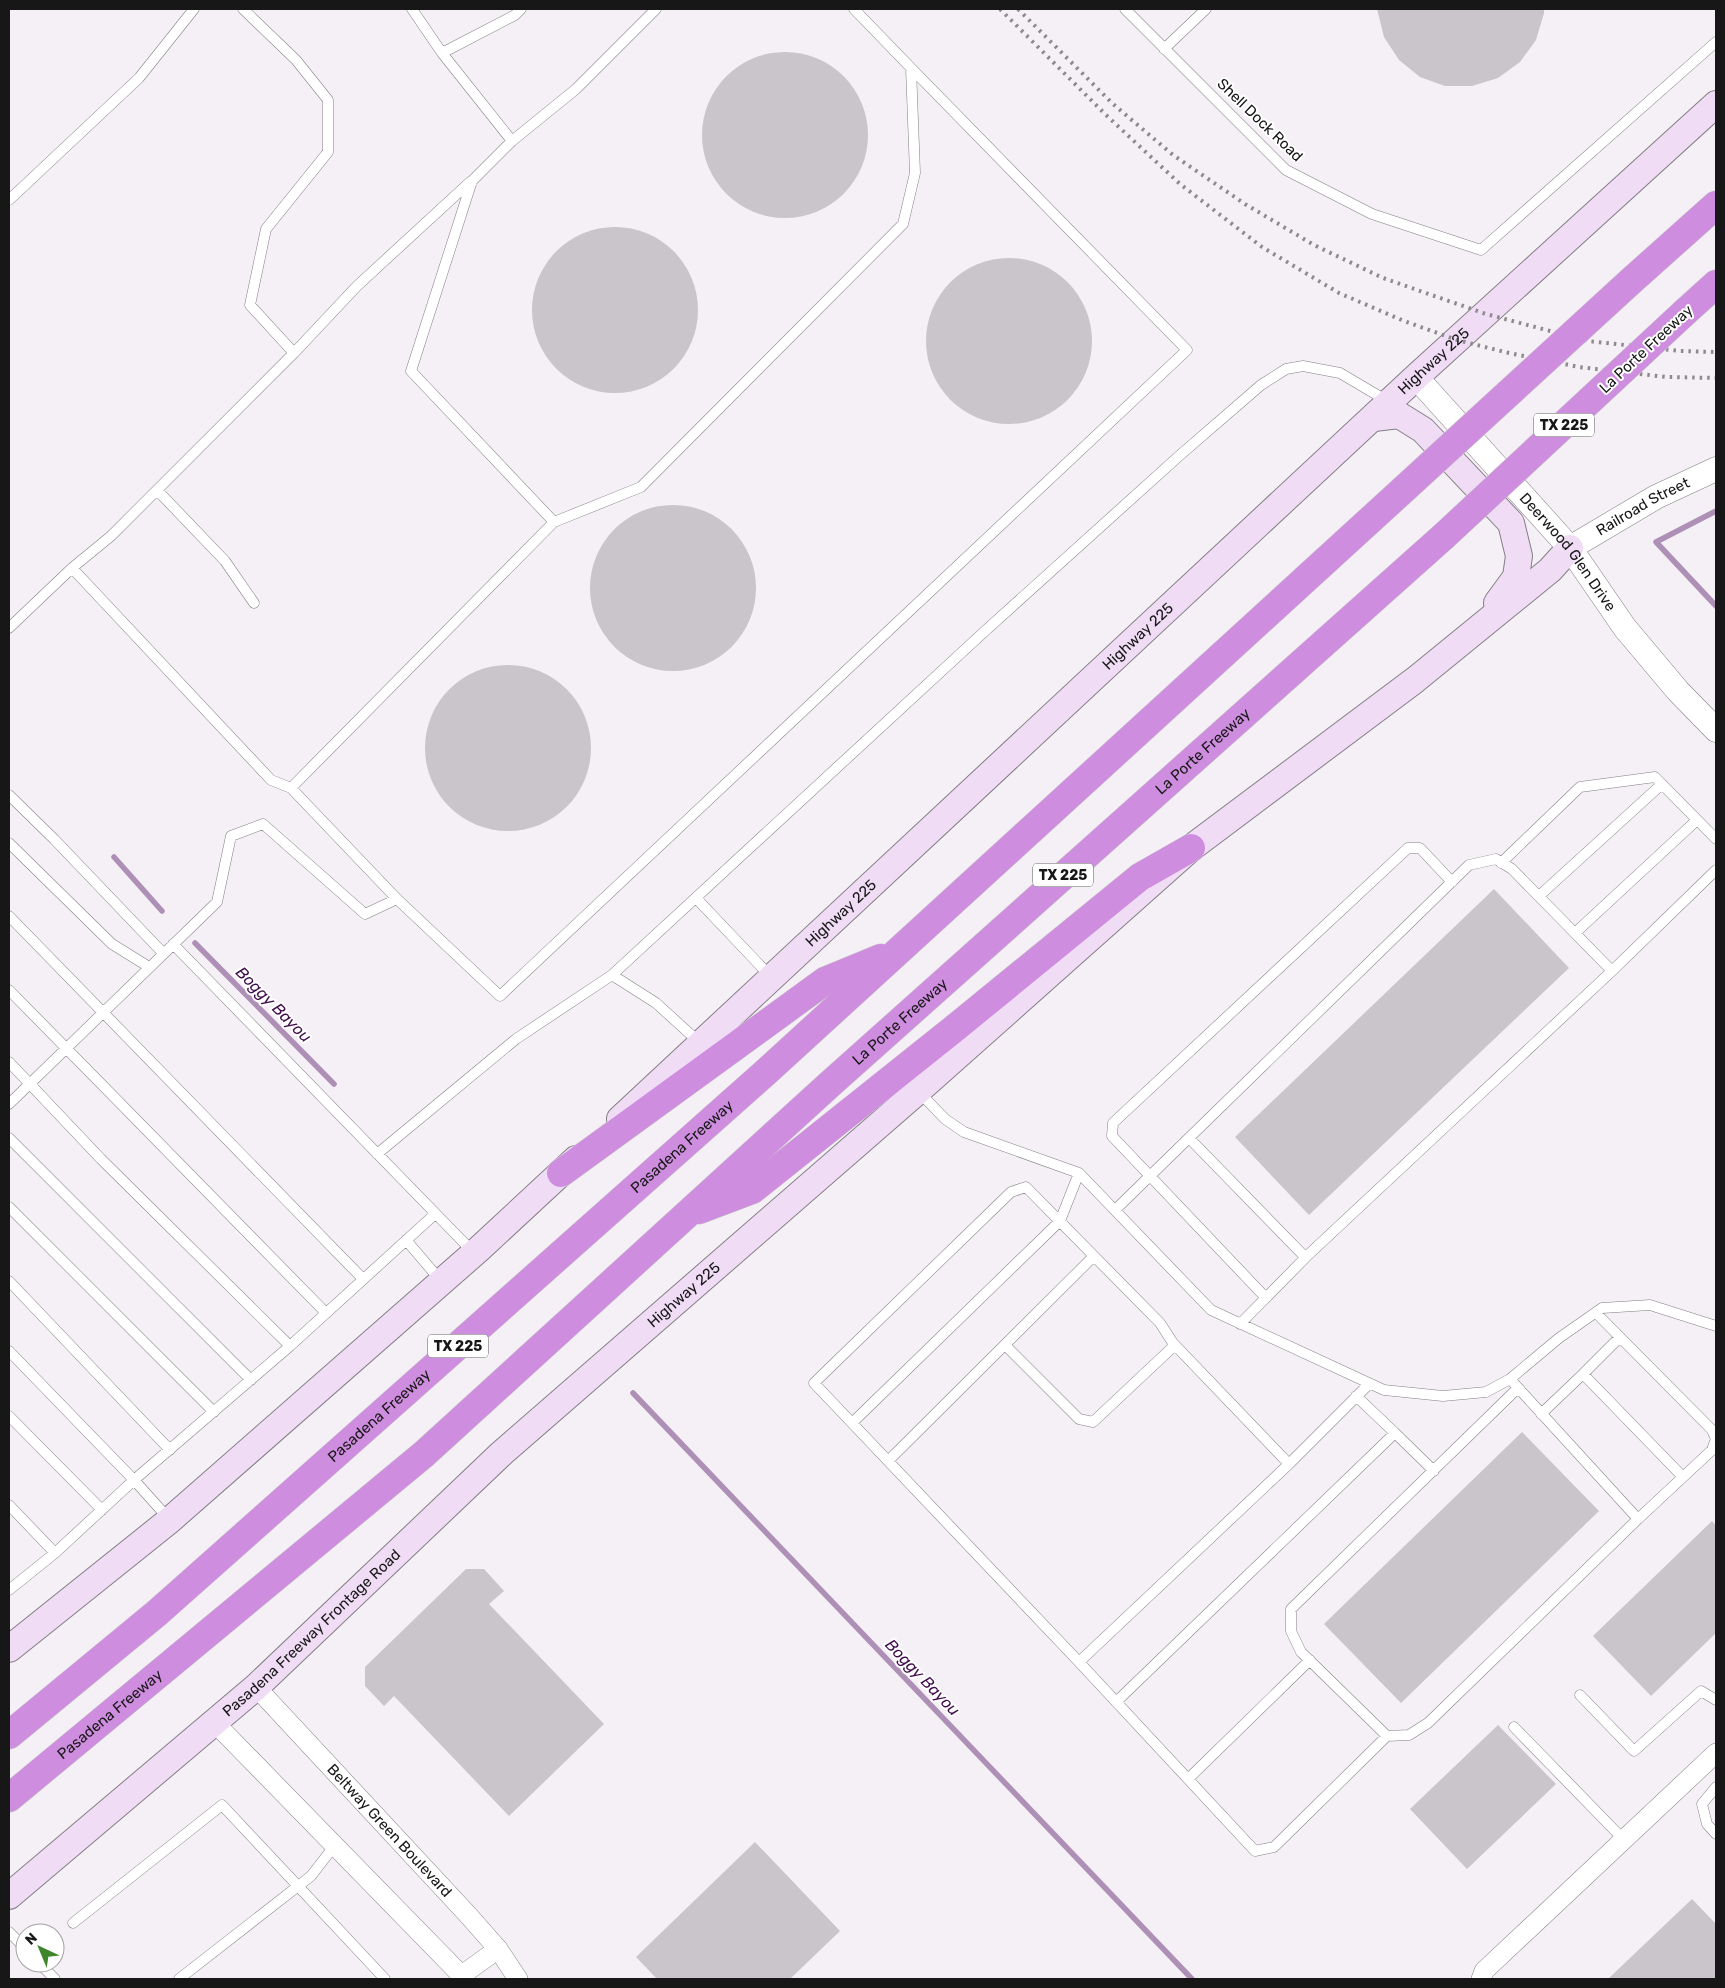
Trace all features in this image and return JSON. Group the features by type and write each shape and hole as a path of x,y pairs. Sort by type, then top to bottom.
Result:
{"highway":[{"name":"TX 225","path":"900,950 1716,205"},
{"name":"La Porte Freeway","path":"684,1216 837,1077 1444,536 1716,284"},
{"path":"684,1216 752,1190 1140,877 1191,848"},
{"path":"561,1173 825,981 900,950"},
{"name":"Pasadena Freeway","path":"9,1734 157,1613 766,1072 900,950"},
{"name":"Pasadena Freeway","path":"9,1798 424,1454 684,1216"}],"main road":[{"name":"Highway 225","path":"561,1173 1416,377 1716,104"},
{"path":"1382,410 1399,415 1423,430 1511,523 1519,556 1516,577 1473,633"},
{"path":"1473,633 1550,570 1570,548"},
{"name":"Highway 225","path":"608,1361 918,1091 1191,848 1415,680 1473,633"},
{"path":"9,1649 170,1520 474,1254 561,1173"},
{"name":"Pasadena Freeway Frontage Road","path":"9,1896 256,1687 502,1453 608,1361"}],"street":[{"name":"Deerwood Glen Drive","path":"1416,377 1570,548 1625,628 1678,691 1716,730"},
{"name":"Railroad Street","path":"1570,548 1656,497 1716,469"},
{"name":"Beltway Green Boulevard","path":"256,1687 498,1949 518,1979"},
{"path":"215,1723 335,1845 461,1978 498,1949"},
{"path":"1480,1979 1484,1971 1716,1753"}],"lane":[{"path":"9,200 139,78 194,9"},
{"path":"243,9 296,60 328,100 328,152 266,229 250,305 294,353"},
{"path":"412,9 442,53 512,141"},
{"path":"442,53 515,15 521,9"},
{"path":"9,628 72,568 111,536 294,353 357,286 472,181 512,141 576,89 656,9"},
{"path":"72,568 270,780 292,788 397,899 500,996 1188,350 854,9"},
{"name":"Shell Dock Road","path":"1126,9 1286,170 1372,214 1481,250 1716,42"},
{"path":"1164,48 1206,9"},
{"path":"292,788 554,522 641,487 903,224 916,173 911,68"},
{"path":"472,181 412,371 554,522"},
{"path":"377,1154 516,1039 612,975 992,625 1261,384 1286,369 1303,366 1340,373 1382,410"},
{"path":"157,490 225,561 254,603"},
{"path":"1501,862 1580,788 1655,777 1716,839"},
{"path":"1539,896 1662,784"},
{"path":"9,795 54,839 163,953"},
{"path":"1575,933 1698,820"},
{"path":"9,1104 163,953 218,902 231,836 262,824 366,914 397,899"},
{"path":"9,844 112,944 149,967"},
{"path":"1266,1298 1112,1136 1114,1123 1408,848 1420,848 1452,882"},
{"path":"1115,1210 1469,865 1496,859 1512,869 1612,971"},
{"path":"1240,1324 1306,1257 1612,971 1716,870"},
{"path":"696,898 771,978"},
{"path":"9,916 363,1279"},
{"path":"173,944 434,1215 474,1254"},
{"path":"612,975 656,1004 701,1043"},
{"path":"9,990 326,1313"},
{"path":"9,1062 101,1159 290,1346"},
{"path":"918,1091 945,1119 964,1132 1079,1173 1211,1310 1384,1390 1443,1396 1486,1392 1510,1380 1558,1338 1602,1308 1650,1304 1716,1326"},
{"path":"9,1138 251,1380"},
{"path":"1188,1138 1306,1257"},
{"path":"852,1423 1060,1221 1079,1173"},
{"path":"1289,1464 1175,1345 1160,1323 1026,1187 1011,1192 814,1383 1079,1662 1255,1851 1274,1847 1387,1736 1409,1735 1428,1723 1638,1519 1712,1450 1716,1439 1712,1430 1596,1313"},
{"path":"9,1207 214,1412"},
{"path":"10,1586 55,1554 134,1480 290,1346 434,1215"},
{"path":"406,1240 442,1282"},
{"path":"888,1461 1094,1256"},
{"path":"9,1282 170,1450"},
{"path":"1540,1414 1620,1337"},
{"path":"1005,1345 1079,1419 1093,1422 1175,1345"},
{"path":"9,1351 134,1480 170,1520"},
{"path":"1583,1374 1683,1477"},
{"path":"1510,1380 1638,1519"},
{"path":"1079,1662 1289,1464 1369,1384"},
{"path":"1387,1736 1301,1652 1291,1631 1291,1609 1518,1388"},
{"path":"1356,1396 1434,1471"},
{"path":"9,1416 102,1510"},
{"path":"1116,1702 1395,1433"},
{"path":"9,1505 55,1554"},
{"path":"1188,1779 1310,1660"},
{"path":"1580,1695 1634,1751 1701,1691 1716,1700"},
{"path":"1514,1727 1624,1840"},
{"path":"1716,1787 1702,1804 1707,1824 1716,1834"},
{"path":"73,1923 222,1805 385,1979"},
{"path":"179,1979 311,1876 335,1845"}],"building":[{"path":"1377,9 1544,9 1544,13 1536,40 1520,62 1498,78 1472,86 1445,86 1420,77 1399,60 1384,37"},
{"path":"777,52 793,52 817,58 844,76 862,103 868,135 862,167 844,194 817,212 793,218 777,218 753,212 732,199 721,188 708,167 702,143 702,127 708,103 721,82 732,71 753,58"},
{"path":"607,227 623,227 647,233 674,251 692,278 698,310 692,342 674,369 647,387 623,393 607,393 583,387 562,374 551,363 538,342 532,318 532,302 538,278 551,257 562,246 583,233"},
{"path":"1001,258 1017,258 1041,264 1068,282 1086,309 1092,341 1086,373 1068,400 1041,418 1017,424 1001,424 977,418 956,405 945,394 932,373 926,349 926,333 932,309 945,288 956,277 977,264"},
{"path":"665,505 681,505 705,511 732,529 750,556 756,588 750,620 732,647 705,665 681,671 665,671 641,665 620,652 609,641 596,620 590,596 590,580 596,556 609,535 620,524 641,511"},
{"path":"500,665 516,665 540,671 567,689 585,716 591,748 585,780 567,807 540,825 516,831 500,831 476,825 455,812 444,801 431,780 425,756 425,740 431,716 444,695 455,684 476,671"},
{"path":"1494,889 1569,968 1309,1215 1235,1137"},
{"path":"1522,1432 1599,1511 1401,1703 1324,1624"},
{"path":"1712,1521 1716,1526 1716,1633 1651,1696 1593,1636"},
{"path":"466,1569 484,1569 504,1591 489,1604 604,1724 509,1816 394,1696 384,1706 365,1686 365,1667"},
{"path":"1498,1725 1556,1784 1467,1869 1410,1809"},
{"path":"755,1842 840,1931 790,1979 657,1979 636,1957"},
{"path":"1692,1899 1716,1924 1716,1979 1608,1979"}],"waterway":[{"path":"1716,511 1656,542 1716,606"},
{"name":"Boggy Bayou","path":"114,857 162,911"},
{"name":"Boggy Bayou","path":"195,943 334,1084"},
{"name":"Boggy Bayou","path":"633,1393 1192,1979"}],"railway":[{"path":"1000,9 1106,115 1180,184 1262,247 1339,293 1404,321 1457,340 1509,353 1579,367 1666,377 1716,378"},
{"path":"1018,9 1113,104 1173,155 1245,204 1314,245 1383,278 1486,314 1588,341 1680,351 1716,352"}]}
